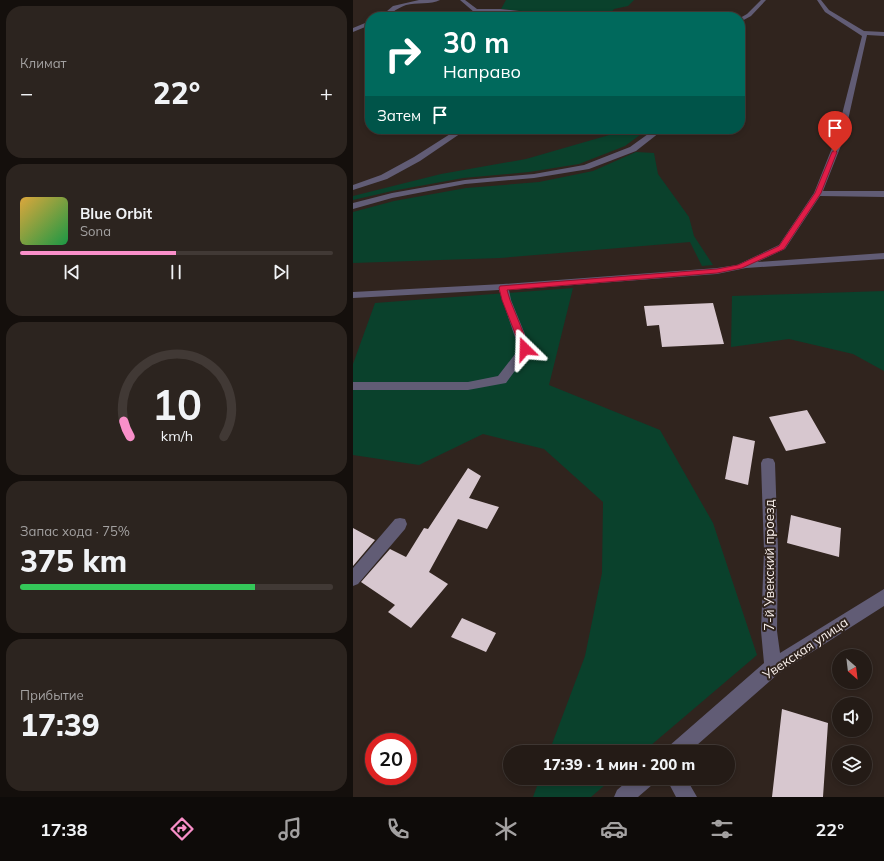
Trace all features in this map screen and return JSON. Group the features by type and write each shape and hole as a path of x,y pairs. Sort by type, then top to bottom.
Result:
{"street":[{"path":"387,12 398,4 438,0"},
{"path":"462,0 476,11 510,12"},
{"path":"745,17 764,0"},
{"path":"819,0 822,6 842,21 863,33 884,34"},
{"path":"353,30 365,25"},
{"path":"740,266 782,247 818,193 840,138 865,36 863,33"},
{"path":"353,188 384,177 417,159 454,134"},
{"path":"353,206 392,196 465,182 534,176 586,167 633,149 653,134"},
{"path":"818,193 884,194"},
{"path":"353,295 503,288 717,271 740,266 884,256"},
{"path":"353,386 468,386 502,380 525,349 506,300 503,288"},
{"name":"7-й Увекский проезд","path":"767,463 771,550 769,631 773,667"},
{"path":"353,579 400,524"},
{"name":"Увекская улица","path":"683,745 773,667 884,597"},
{"path":"624,797 637,785"},
{"path":"679,785 687,797"}],"green space":[{"path":"506,0 634,0 628,6 614,9 612,12 533,12 501,9"},
{"path":"613,134 641,134 625,146 579,164 529,172 463,178 353,200 353,196 441,174 526,159"},
{"path":"636,152 654,153 658,174 689,217 694,236 713,265 702,266 690,242 500,258 353,263 353,212 394,201 466,188 539,182 593,171"},
{"path":"573,288 549,385 660,430 713,523 757,655 651,745 552,745 585,656 602,573 603,502 544,449 483,434 419,465 353,455 353,364 375,303"},
{"path":"884,291 884,371 853,354 789,339 731,347 732,296"},
{"path":"537,785 605,785 591,797 533,797"}],"building":[{"path":"713,303 724,344 662,347 659,325 647,326 644,306"},
{"path":"807,410 826,443 786,451 769,417"},
{"path":"733,436 755,441 748,485 725,479"},
{"path":"468,468 481,476 469,498 499,507 487,529 458,519 429,572 448,584 411,628 388,612 395,605 361,582 390,549 406,557 424,528 428,529"},
{"path":"791,515 841,528 839,557 787,543"},
{"path":"353,528 375,540 353,566"},
{"path":"462,618 496,633 486,652 451,637"},
{"path":"782,709 828,723 823,797 772,797"}],"route":[{"path":"525,349 506,300 503,288 717,271 740,266 782,247 818,193 835,152"}]}
